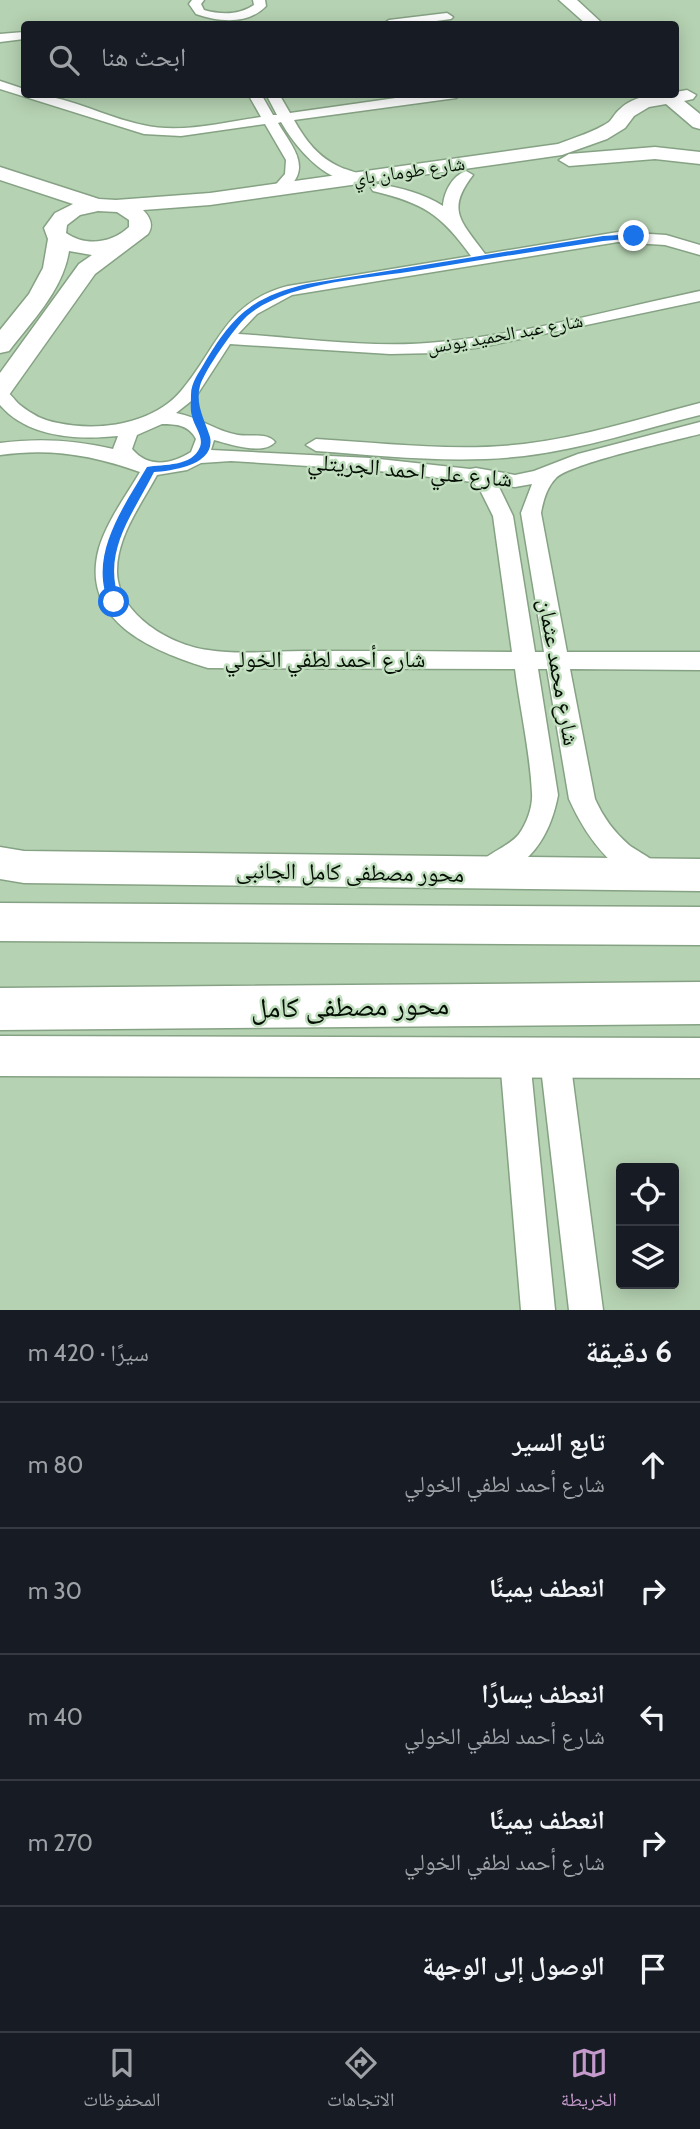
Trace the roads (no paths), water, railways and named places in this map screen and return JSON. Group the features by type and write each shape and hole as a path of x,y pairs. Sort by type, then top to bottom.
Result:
{"main road":[{"path":"0,922 700,926"},
{"name":"محور مصطفى كامل","path":"0,1009 700,1003"}],"street":[{"path":"548,0 572,21"},
{"path":"567,0 592,21"},
{"path":"192,1 200,12 210,19 233,16 260,5"},
{"path":"245,21 260,5"},
{"path":"413,21 446,17"},
{"path":"0,38 21,36"},
{"path":"0,85 21,92"},
{"path":"679,96 700,122"},
{"path":"40,98 144,130 162,132 270,121 407,98"},
{"path":"72,108 86,98"},
{"path":"256,98 293,160 294,167 287,183 278,190"},
{"path":"274,98 310,156 318,163 358,178"},
{"name":"شارع طومان باي","path":"0,173 108,206 181,202 562,149 589,141 618,124 636,101 657,98"},
{"path":"618,124 632,139 655,153"},
{"name":"شارع طومان باي","path":"47,221 72,245 92,248 221,211 587,157 655,153 700,158"},
{"path":"453,219 450,200 453,191 466,175"},
{"path":"378,188 421,200 453,219 480,258"},
{"path":"0,189 47,221 57,263 51,276 0,346"},
{"path":"47,221 69,213 108,206 137,215 140,219 131,235 87,269 0,392 20,415 59,429 95,432 177,418 201,430"},
{"path":"129,461 122,450 123,439 140,424 176,405 195,386 224,338 243,316 256,306 288,291 618,237 666,240 700,250"},
{"name":"شارع عبد الحميد يونس","path":"224,338 390,349 437,348 482,342 700,296"},
{"path":"0,449 28,445 82,447 151,469 178,467 197,457 205,447 194,407 195,386"},
{"name":"شارع علي احمد الجريتلي","path":"201,430 220,437 259,442 474,453 546,447 700,409"},
{"name":"شارع علي احمد الجريتلي","path":"197,457 248,456 370,464 515,481 549,474 584,458 700,428"},
{"path":"546,447 554,457 553,469 549,474"},
{"name":"شارع محمد عثمان","path":"474,453 470,465 498,502 503,516 545,795 542,820 529,842 509,861 482,873"},
{"name":"شارع أحمد لطفي الخولي","path":"151,469 110,547 106,568 114,602 125,618 143,634 160,644 208,659 700,661"},
{"name":"شارع محمد عثمان","path":"549,474 533,499 531,513 582,799 591,821 607,842 628,861 654,875"},
{"name":"محور مصطفى كامل الجانبى","path":"0,863 24,867 700,875"},
{"path":"0,1056 700,1058"},
{"path":"515,1059 538,1310"},
{"path":"555,1059 586,1310"}]}
